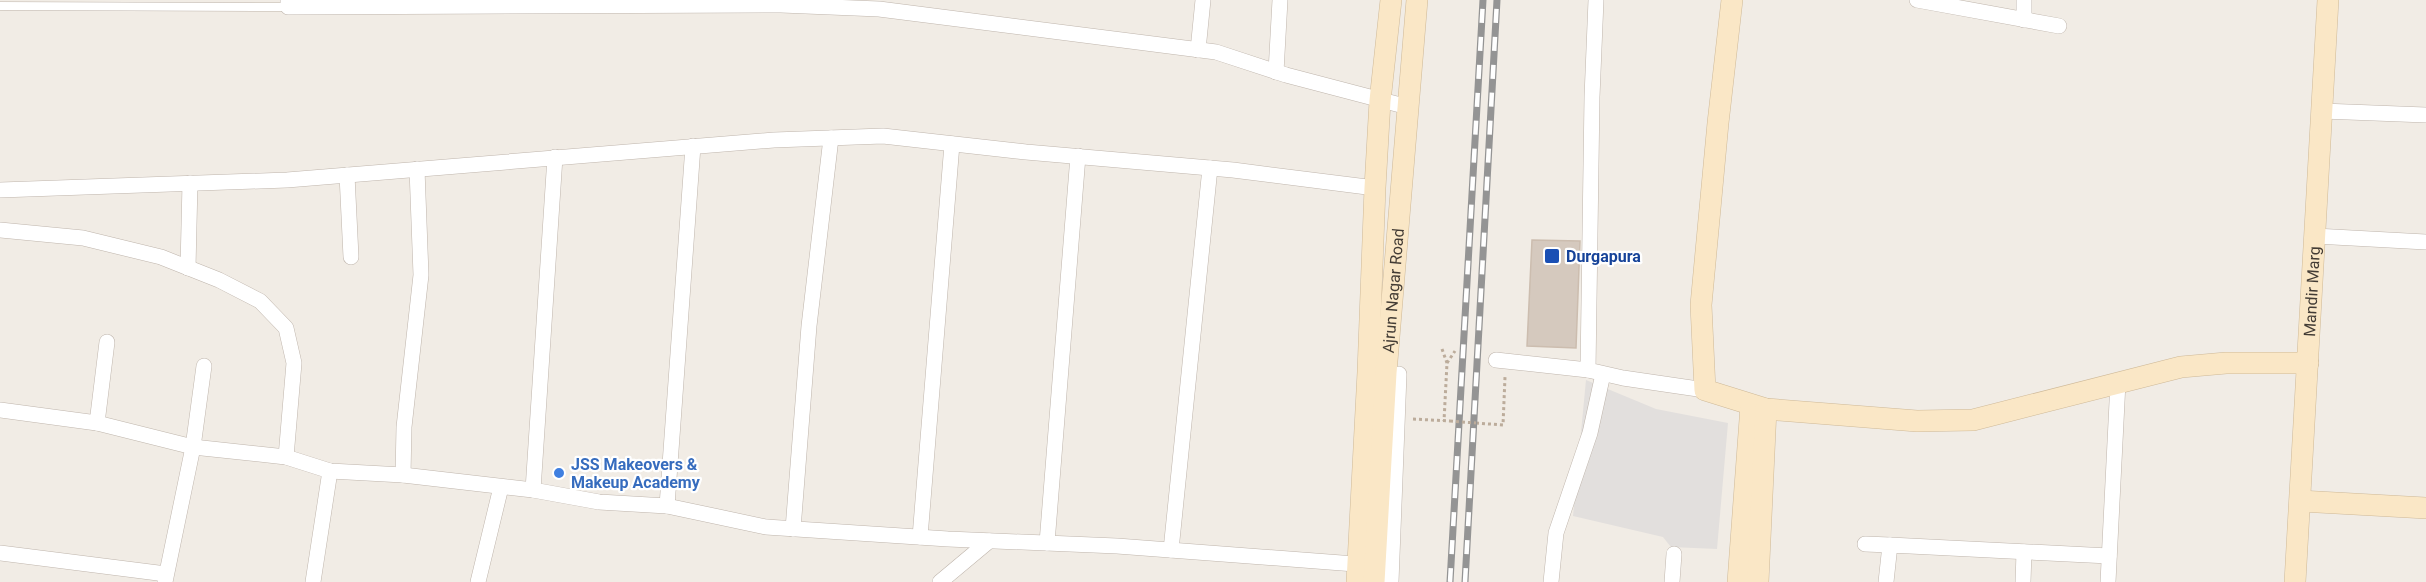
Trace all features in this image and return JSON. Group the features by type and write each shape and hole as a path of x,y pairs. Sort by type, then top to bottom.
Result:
{"street":[{"path":"1198,50 1203,0"},
{"path":"1275,72 1280,0"},
{"name":"Ajrun Nagar Road","path":"1366,574 1368,372 1375,188 1380,101 1391,0"},
{"name":"Ajrun Nagar Road","path":"1366,574 1418,0"},
{"path":"1551,582 1556,533 1590,434 1596,372 1592,97 1596,0"},
{"path":"1705,390 1701,305 1732,0"},
{"path":"1917,0 2059,26"},
{"path":"2024,0 2024,20"},
{"name":"Mandir Marg","path":"2295,582 2328,0"},
{"path":"288,3 820,3 994,22 1216,52 1275,72 1408,107"},
{"path":"2322,111 2426,116"},
{"path":"0,190 287,180 693,146 883,136 1210,168 1375,188"},
{"path":"793,529 809,326 831,138"},
{"path":"920,537 952,144"},
{"path":"667,506 693,146"},
{"path":"1047,543 1078,156"},
{"path":"533,490 555,157"},
{"path":"1171,550 1210,168"},
{"path":"403,475 404,427 421,275 417,169"},
{"path":"347,175 351,257"},
{"path":"188,268 190,183"},
{"path":"0,230 83,238 160,257 219,280 260,302 286,328 294,363 286,457"},
{"path":"2315,236 2426,242"},
{"path":"97,423 106,342"},
{"path":"1500,360 1596,372 1705,390 1758,408 1917,422 1973,420 2181,367 2215,364 2308,363"},
{"path":"0,553 165,578 193,447 204,366"},
{"path":"1368,372 1403,375 1391,582"},
{"path":"2108,582 2118,382"},
{"path":"1738,582 1758,408"},
{"path":"1758,408 1758,582"},
{"path":"0,410 97,423 193,447 286,457 330,471 403,475 533,490 599,502 667,506 765,527 1171,550 1366,574"},
{"path":"313,582 330,471"},
{"path":"478,582 501,487"},
{"path":"2300,501 2426,508"},
{"path":"940,582 989,541"},
{"path":"1865,544 2109,556"},
{"path":"1886,582 1890,545"},
{"path":"2023,582 2024,552"},
{"path":"1672,582 1674,554"}],"lane":[{"path":"0,6 288,3"}],"path":[{"path":"1442,349 1447,363 1444,421"},
{"path":"1447,363 1455,351"},
{"path":"1420,419 1503,425 1500,360"}],"shaded area":[{"path":"1586,380 1656,409 1728,423 1717,549 1671,547 1663,537 1573,516"}],"building":[{"path":"1532,240 1580,241 1576,348 1527,346"}],"railway":[{"path":"1450,582 1483,0"},
{"path":"1465,582 1497,0"}],"place":[{"name":"Durgapura","path":"1552,256"},
{"name":"JSS Makeovers & Makeup Academy","path":"559,473"}]}
